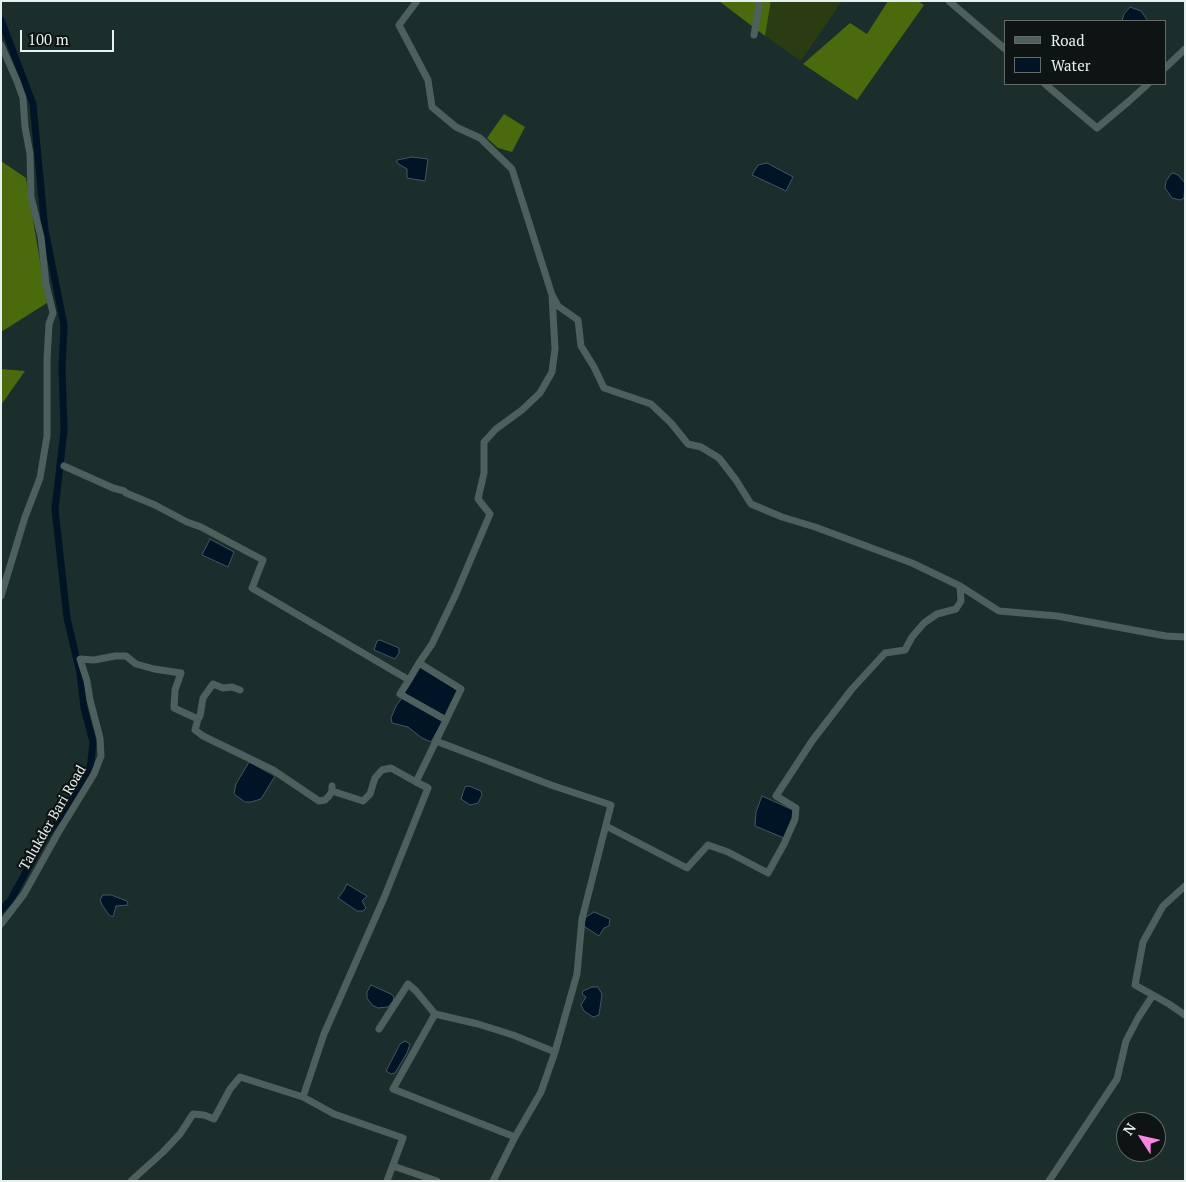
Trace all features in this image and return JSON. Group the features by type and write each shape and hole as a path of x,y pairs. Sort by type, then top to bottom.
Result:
{"street":[{"path":"417,1 399,25 428,80 432,107 456,127 480,138 512,169 552,295 558,306 578,320 581,346 604,388 651,404 671,423 688,444 702,447 719,458 751,504 782,517 815,527 912,563 960,586 998,611 1057,616 1185,638"},
{"path":"754,35 759,6 758,1"},
{"path":"949,1 1004,48"},
{"path":"1,46 22,98 30,154 31,197 41,237 46,284 53,313 49,324 47,360 47,436 40,478 25,516 1,596"},
{"path":"1166,67 1185,49"},
{"path":"1046,85 1096,128 1147,85"},
{"path":"446,720 400,694 432,644 456,594 490,514 478,499 484,473 484,442 496,429 522,410 540,393 552,372 555,349 552,295"},
{"path":"64,466 113,488 124,490 126,493 201,527 263,560 252,588 409,680"},
{"path":"606,826 687,868 708,845 728,852 768,873 784,844 794,819 796,808 776,796 812,741 852,689 885,653 905,650 912,637 924,623 937,614 956,609 962,601 960,586"},
{"name":"Talukder Bari Road","path":"1,924 24,894 94,774 101,756 100,738 80,659 94,660 126,656 136,664 181,672 175,690 174,708 198,719"},
{"path":"416,782 461,689 419,663"},
{"path":"240,690 232,687 223,688 213,684 203,698 195,730 203,736 273,770 320,801 325,800 332,789 363,801 370,794 375,778 382,770 392,768 428,788 387,891 324,1034 303,1097"},
{"path":"436,741 559,788 612,804 582,919 577,974 555,1052 541,1092 514,1137 493,1181"},
{"path":"1185,886 1163,906 1143,942 1136,985 1185,1015"},
{"path":"379,1029 408,984 435,1014 478,1024 555,1052"},
{"path":"1049,1181 1117,1079 1126,1041 1153,995"},
{"path":"435,1014 393,1089 514,1137"},
{"path":"131,1181 180,1134 193,1114 204,1115 214,1119 230,1089 240,1077 303,1097 334,1114 403,1138 387,1181"},
{"path":"393,1166 437,1181"}],"green space":[{"path":"719,1 771,1 765,36"},
{"path":"771,1 842,1 801,61 765,36"},
{"path":"888,1 918,1 924,5 857,100 803,64 850,23 867,34"},
{"path":"504,114 525,127 512,152 498,148 487,138"},
{"path":"1,161 26,178 47,303 1,332"},
{"path":"1,369 25,371 1,405"}],"water":[{"path":"1130,7 1141,11 1147,20 1122,20 1124,14"},
{"path":"412,157 428,159 425,181 407,178 407,169 397,163 397,160"},
{"path":"767,163 793,177 786,191 752,175 758,165"},
{"path":"1173,173 1178,175 1185,183 1184,198 1180,200 1172,198 1165,188 1166,181"},
{"path":"210,539 234,552 228,567 202,555"},
{"path":"380,640 399,648 399,653 395,659 374,650 377,641"},
{"path":"419,666 458,690 445,716 403,693"},
{"path":"402,698 443,721 431,742 422,738 408,727 392,723 391,718"},
{"path":"249,762 275,776 261,799 245,802 234,794 236,784"},
{"path":"469,786 481,791 482,795 478,803 470,805 461,799 465,787"},
{"path":"762,796 793,810 793,818 784,838 755,826 756,812"},
{"path":"347,884 367,896 362,901 366,908 363,911 357,911 338,898"},
{"path":"103,895 111,895 127,901 128,905 116,906 113,917 109,915 102,905 100,900"},
{"path":"594,912 610,919 609,926 604,928 599,936 585,927 584,923 586,917"},
{"path":"371,985 394,997 388,1007 378,1008 372,1005 367,998 367,992"},
{"path":"592,987 598,987 602,994 599,1015 593,1017 584,1011 581,1005 586,997 582,994 583,991"},
{"path":"405,1041 410,1044 407,1053 395,1073 391,1074 386,1071 400,1044"}],"waterway":[{"path":"1,20 33,104 45,230 64,325 62,368 64,430 55,509 67,618 80,673 84,708 93,742 90,770 66,809 45,837 10,901 1,910"}]}
